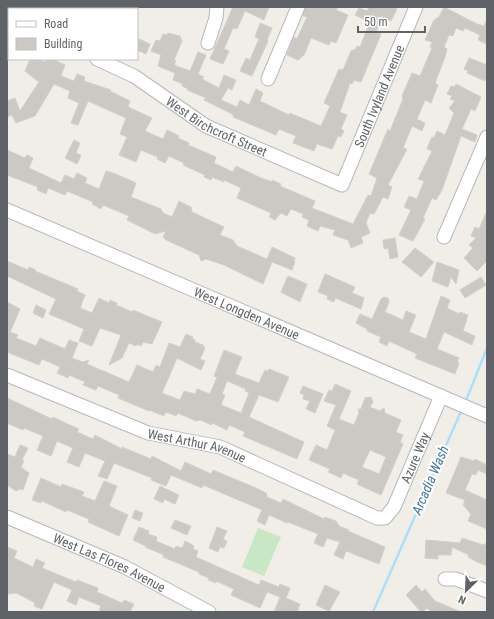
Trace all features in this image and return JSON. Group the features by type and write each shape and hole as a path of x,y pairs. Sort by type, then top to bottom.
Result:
{"street":[{"path":"208,44 216,18 217,7"},
{"path":"268,79 298,7"},
{"name":"South Ivyland Avenue","path":"342,185 416,7"},
{"name":"West Birchcroft Street","path":"99,60 134,76 206,126 342,185"},
{"path":"444,237 487,137"},
{"name":"West Longden Avenue","path":"7,210 487,416"},
{"name":"West Arthur Avenue","path":"7,375 148,433 220,447 364,513 377,518 385,518"},
{"name":"Azure Way","path":"385,518 391,512 397,500 441,396"},
{"name":"West Las Flores Avenue","path":"7,517 125,567 209,612"},
{"path":"445,579 456,579 487,591"}],"green space":[{"path":"258,528 281,537 264,576 242,567"}],"building":[{"path":"233,7 269,7 264,20 245,11 237,29 233,28 224,49 229,51 223,64 210,59"},
{"path":"306,7 310,9 311,7 338,7 336,10 348,15 336,43 331,41 329,45 311,38 304,55 298,60 287,55 294,37 297,39 307,17 303,16"},
{"path":"369,7 393,7 397,9 391,21 382,17 376,32 381,34 361,82 354,80 352,84 350,83 340,112 347,115 341,129 344,131 341,137 338,136 332,149 317,144 314,151 293,143 296,136 279,129 276,135 233,117 234,115 204,100 206,98 187,90 188,89 182,86 183,84 173,80 175,73 158,66 161,55 151,51 156,40 160,41 163,34 167,35 168,33 180,36 182,41 174,60 176,61 174,65 190,71 198,52 206,55 198,74 204,77 202,79 219,88 224,75 236,80 232,90 228,88 221,100 237,107 240,100 249,105 256,89 263,93 260,101 289,115 290,113 321,126 330,106 324,103 339,69 343,70 351,51 356,49 357,46 360,47 370,22 355,15 359,8 367,11"},
{"path":"444,7 484,26 487,19 487,44 478,40 480,35 465,28 463,31 456,28 453,36 449,35 444,47 447,49 445,57 435,83 438,85 431,103 425,100 417,119 425,123 422,131 412,126 403,148 407,149 388,185 392,187 388,199 383,197 374,214 370,213 366,223 370,233 361,237 363,243 351,248 348,240 333,235 335,230 320,226 318,231 311,228 307,226 309,220 302,217 303,214 291,209 287,216 281,213 275,220 269,217 271,213 237,198 241,188 224,180 224,182 212,177 211,180 204,177 205,175 183,165 184,163 169,156 165,163 157,159 158,157 141,150 136,162 119,155 127,137 120,134 126,118 88,101 78,125 71,123 79,103 68,98 70,91 54,84 35,116 16,123 12,115 7,117 7,101 15,98 20,111 39,82 25,71 30,60 41,60 45,62 46,60 54,60 65,65 61,76 74,81 77,74 85,77 84,81 111,90 110,91 130,101 128,107 152,118 145,131 163,139 167,130 179,136 178,138 189,143 188,145 216,157 214,163 233,172 236,166 261,178 272,182 272,180 281,184 280,186 315,201 312,208 353,224 368,195 371,196 377,178 369,174 388,129 390,131 412,73 420,76 432,48 430,47 432,42 425,40 434,20 439,17"},
{"path":"260,23 272,28 267,40 268,41 252,76 240,71 246,58 250,60 259,39 255,37"},
{"path":"138,38 150,44 146,54 138,50"},
{"path":"469,58 487,65 487,76 485,81 467,73 468,71 464,69"},
{"path":"456,84 481,97 475,111 471,109 462,129 477,135 475,142 461,136 442,190 436,200 432,198 423,218 425,219 413,241 399,235 411,210 404,207 409,196 417,199 424,181 418,179 432,151 427,149 432,137 434,138 437,131 445,135 454,113 449,108 455,101 450,99 452,96 447,94 451,86 455,87"},
{"path":"74,140 80,143 76,153 81,155 77,164 65,158"},
{"path":"7,150 25,158 27,155 33,158 29,168 61,183 65,175 74,179 77,173 87,178 85,183 99,189 106,171 116,174 136,183 131,197 161,209 163,213 172,217 179,201 191,207 192,212 224,227 220,235 233,240 237,246 267,259 272,247 295,258 292,270 272,262 263,284 224,265 206,259 201,261 199,255 166,240 163,237 166,231 155,234 127,220 129,216 103,205 101,209 92,204 93,202 67,191 65,195 48,188 46,194 37,190 38,187 7,175"},
{"path":"487,211 487,261 477,271 464,258 473,248 469,245 476,238 471,236 475,227 479,229"},
{"path":"395,238 398,257 390,259 388,248 384,249 383,240"},
{"path":"415,248 434,262 421,277 402,262"},
{"path":"7,261 28,270 29,267 78,289 77,291 85,295 80,308 92,313 99,298 109,303 110,300 117,303 116,305 132,312 133,310 162,322 152,344 143,342 141,346 137,344 136,346 129,343 122,358 109,365 121,335 100,328 92,346 79,341 84,329 49,314 56,299 7,276"},
{"path":"437,262 459,270 456,284 451,277 448,287 432,281"},
{"path":"325,274 355,287 352,293 364,298 361,309 335,298 334,302 327,299 328,296 318,292"},
{"path":"288,276 307,284 300,302 281,292"},
{"path":"481,277 486,285 465,298 460,290"},
{"path":"441,296 450,300 447,308 459,314 460,312 468,315 463,331 475,336 472,345 444,332 437,349 459,358 457,362 459,363 455,374 415,358 417,354 389,341 387,346 379,342 381,337 367,331 367,329 356,323 360,314 372,319 381,299 384,297 388,298 389,302 385,312 403,320 406,311 416,315 409,332 426,339"},
{"path":"7,302 20,309 10,332 18,335 16,338 36,346 40,338 65,349 69,340 78,343 72,358 83,362 89,360 87,364 129,382 137,365 153,372 156,365 160,367 169,343 180,347 186,334 193,337 192,338 195,342 203,345 205,348 200,359 205,361 201,370 177,358 162,393 180,400 184,391 195,394 197,389 210,394 217,377 214,376 224,350 242,357 235,374 259,383 265,370 268,371 269,369 289,377 278,402 259,395 249,417 304,442 297,459 243,436 245,432 229,425 227,430 212,423 211,425 201,420 196,421 178,413 176,416 166,412 164,416 118,398 119,395 98,386 96,390 83,385 85,382 69,375 68,378 57,373 60,367 42,359 39,365 7,352","holes":["227,381 246,389 245,391 249,393 241,413 221,405 225,395 222,394"]},
{"path":"36,305 46,310 43,318 33,313"},
{"path":"335,384 351,391 339,419 354,425 359,413 358,409 361,409 365,398 371,397 373,402 370,407 380,411 384,408 385,413 401,420 396,432 403,435 400,442 403,444 381,495 357,484 359,480 343,473 341,478 328,472 330,469 309,460 316,445 327,450 335,430 327,426 336,405 324,401 329,390 332,391","holes":["370,450 386,457 379,474 362,467"]},
{"path":"303,386 323,394 315,413 306,409 310,401 303,399 304,395 300,393"},
{"path":"7,398 52,419 53,417 79,429 77,432 93,439 95,435 122,449 122,447 151,459 152,456 181,471 185,462 211,474 213,470 256,488 266,493 267,497 281,503 283,499 324,519 325,517 336,521 339,526 349,530 348,531 385,547 379,564 346,551 343,559 334,555 340,542 327,538 323,547 314,543 318,534 269,515 265,525 257,521 262,510 203,485 202,488 171,475 166,486 151,480 152,478 114,463 107,479 98,476 105,461 85,453 79,467 67,462 73,448 57,441 51,456 37,450 43,436 7,423"},
{"path":"20,445 28,448 22,460 24,461 21,467 29,473 23,490 20,489 16,491 7,485 7,454 15,457"},
{"path":"461,457 474,461 475,459 487,465 487,474 478,470 476,475 472,474 465,490 487,500 487,529 468,521 471,514 463,505 465,500 446,493"},
{"path":"41,478 61,487 62,484 84,492 82,496 95,501 104,481 117,486 109,506 128,515 119,536 88,522 89,519 67,510 66,512 42,501 41,503 32,500"},
{"path":"160,486 179,495 175,504 164,499 163,503 154,499"},
{"path":"135,510 143,513 140,521 132,518"},
{"path":"175,520 191,526 187,535 171,528"},
{"path":"139,527 149,531 148,534 157,537 156,541 175,549 176,546 182,548 185,541 194,546 193,549 198,551 196,557 259,585 261,580 279,587 280,584 290,588 286,598 300,604 297,612 274,612 280,597 267,592 260,608 231,595 234,589 216,581 216,583 208,580 209,578 199,574 199,572 163,557 164,555 133,540"},
{"path":"217,527 227,531 223,539 227,541 224,548 220,547 218,552 209,548"},
{"path":"462,538 483,545 487,543 487,566 477,562 468,557 469,555 452,547 451,555 438,555 438,559 425,558 426,540 460,543"},
{"path":"7,547 17,551 14,558 33,567 36,559 45,563 42,568 76,582 77,580 98,588 97,592 122,603 124,600 134,604 130,612 104,612 99,610 101,606 79,597 76,605 67,601 72,590 54,582 42,609 34,606 35,603 16,593 8,594"},
{"path":"325,585 340,592 329,611 316,605"},
{"path":"416,585 422,592 425,589 435,601 461,612 431,612 428,608 421,612 406,595"}],"waterway":[{"name":"Arcadia Wash","path":"465,403 487,348"},
{"name":"Arcadia Wash","path":"373,612 462,409"}]}
